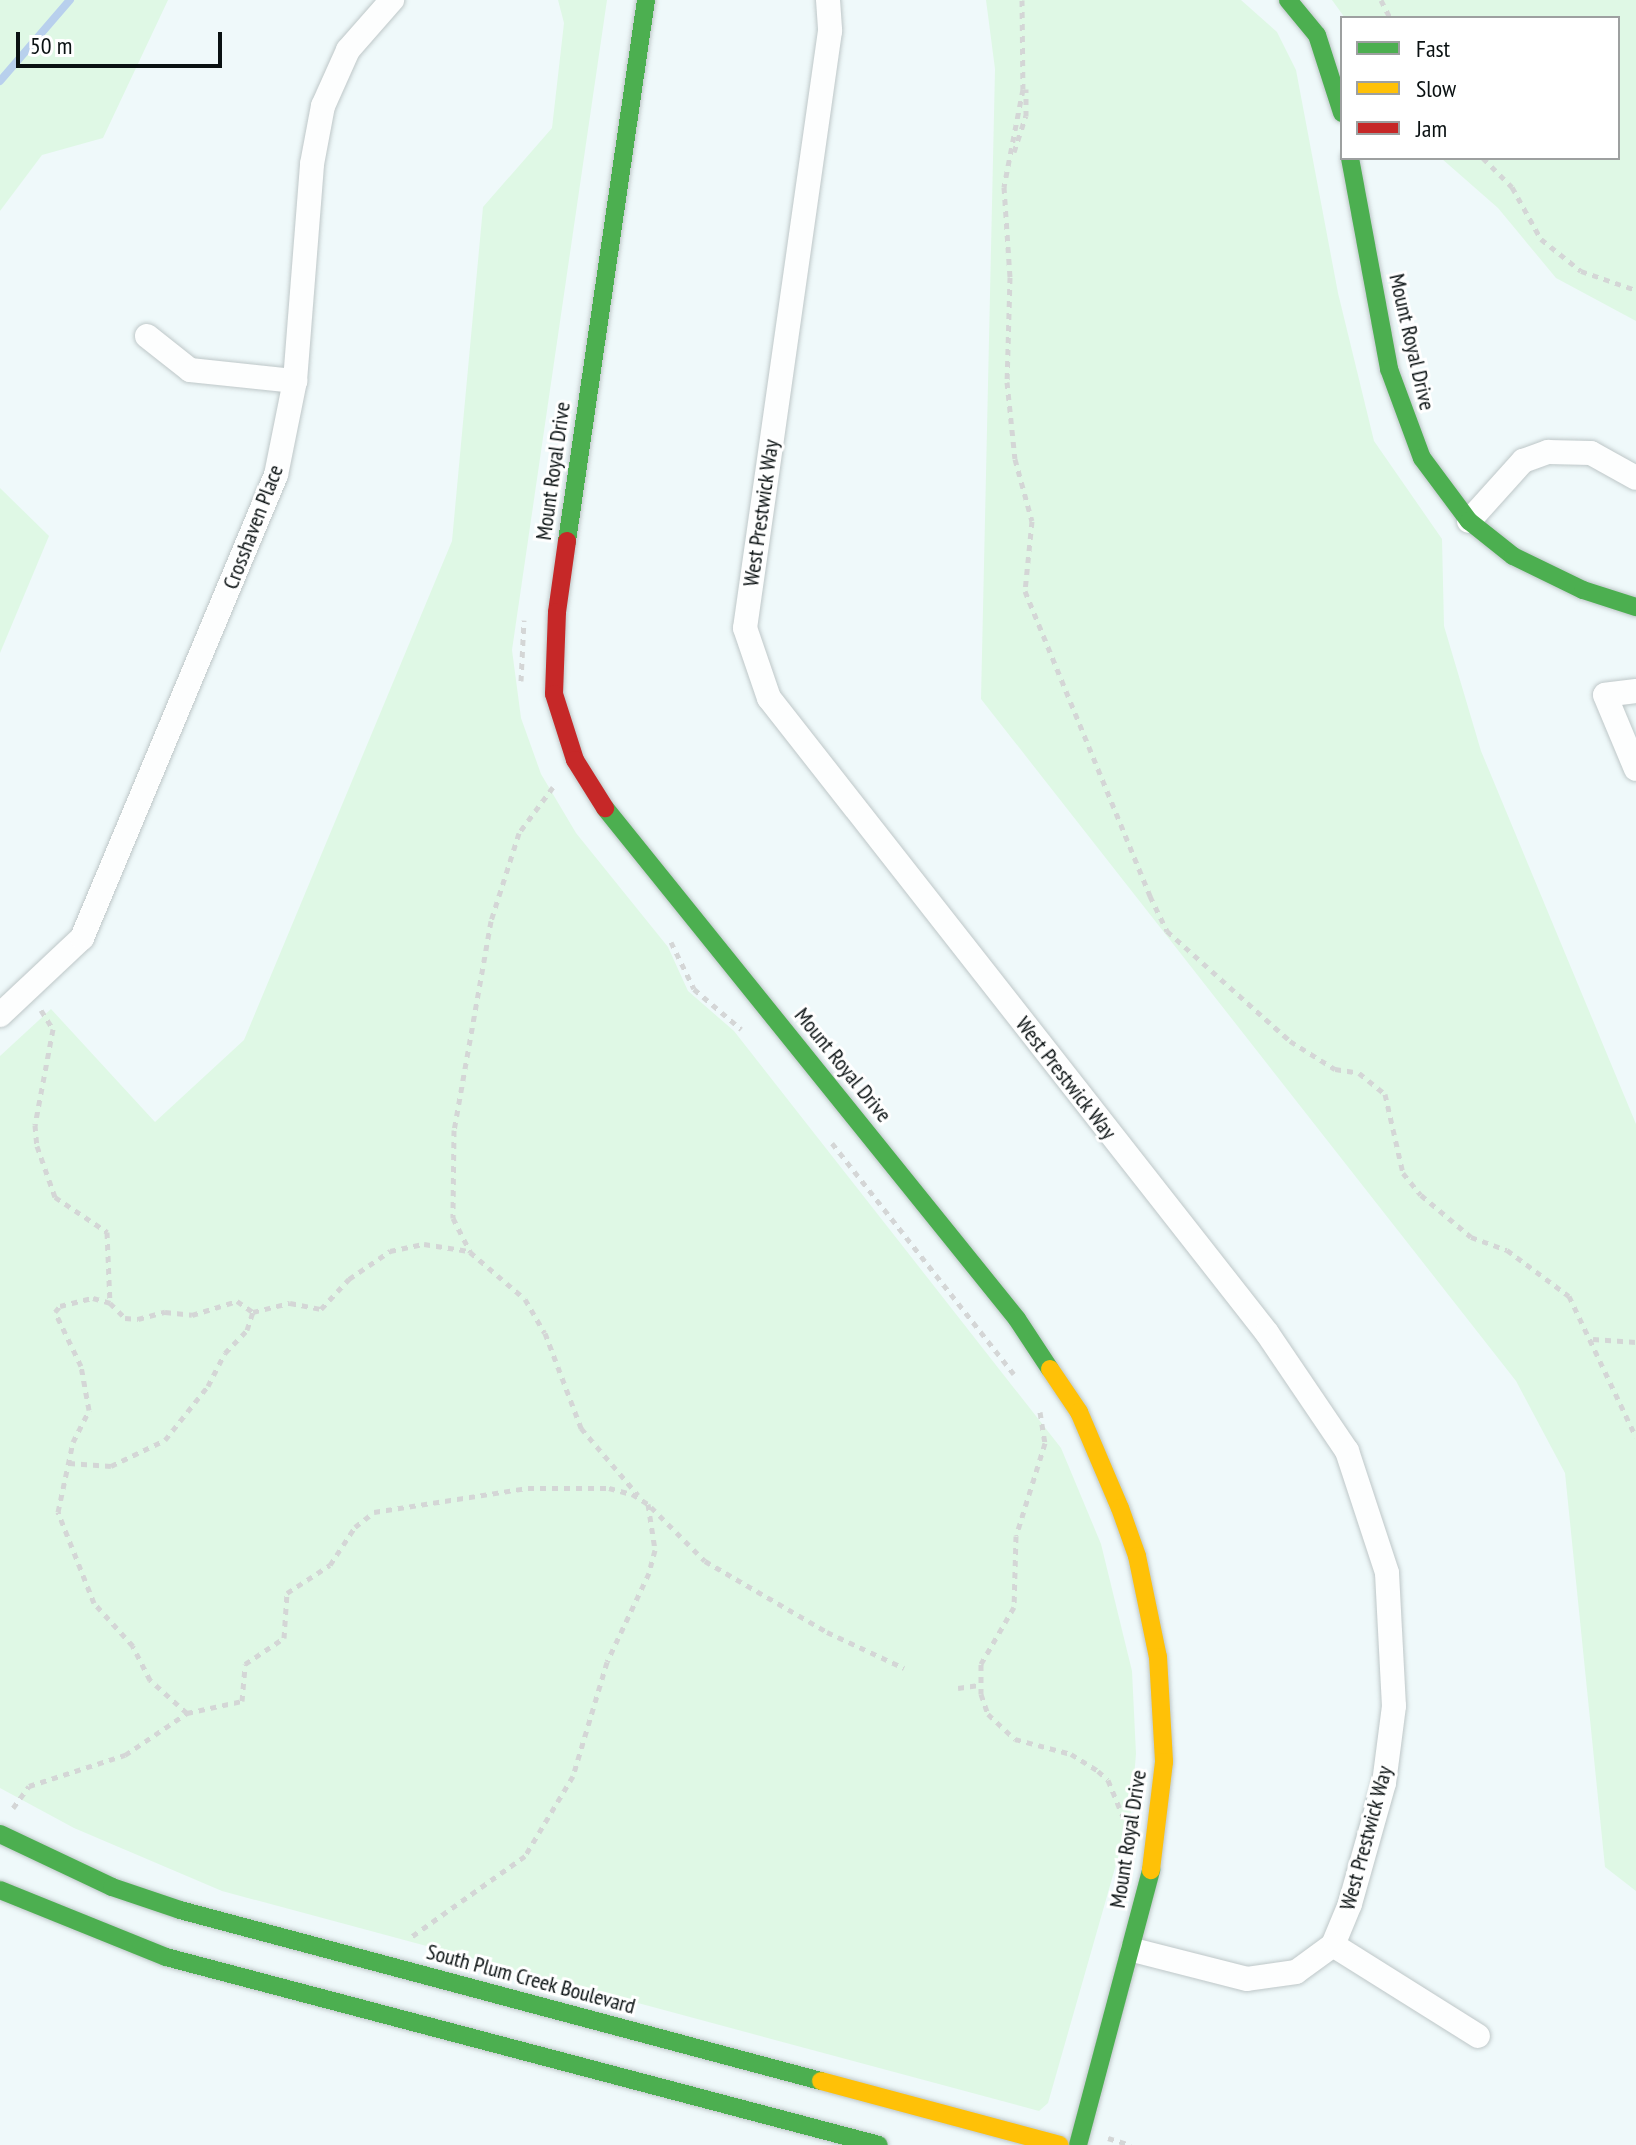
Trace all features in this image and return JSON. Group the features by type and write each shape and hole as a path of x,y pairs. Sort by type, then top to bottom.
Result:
{"street":[{"name":"Crosshaven Place","path":"0,1015 82,938 111,877 276,475 295,381 312,164 323,106 348,50 392,0"},
{"name":"Mount Royal Drive","path":"646,0 557,612 554,694 575,760 596,797 1017,1319 1091,1437 1137,1556 1158,1657 1164,1711 1160,1813 1133,1950 1078,2145"},
{"name":"West Prestwick Way","path":"828,0 830,31 745,628 769,698 1267,1333 1347,1451 1387,1573 1394,1706 1384,1783 1350,1904 1333,1945"},
{"path":"1288,0 1317,35 1329,61 1340,105"},
{"name":"Mount Royal Drive","path":"1350,160 1402,415 1422,458 1469,521 1547,575 1636,607"},
{"path":"147,336 190,370 295,381"},
{"path":"1469,521 1523,461 1548,452 1591,453 1636,478"},
{"path":"1636,691 1605,695 1636,769"},
{"name":"South Plum Creek Boulevard","path":"0,1834 112,1887 180,1910 1060,2145"},
{"path":"0,1890 74,1924 166,1957 879,2145"},
{"path":"1133,1950 1247,1979 1296,1972 1333,1945 1478,2036"}],"path":[{"path":"1022,0 1024,77 1004,187 1010,277 1007,382 1015,459 1032,521 1025,591 1167,931 1290,1041 1335,1069 1374,1082 1392,1111 1403,1173 1421,1195 1471,1237 1507,1250 1543,1273 1569,1296 1593,1339 1616,1404 1636,1437"},
{"path":"1485,160 1512,187 1541,239 1581,271 1636,290"},
{"path":"558,796 553,787 519,833 498,894 474,1003 454,1130 452,1199 458,1235 470,1252 525,1299 545,1333 581,1428 648,1504 705,1561 827,1632 904,1668"},
{"path":"669,938 694,989 745,1031"},
{"path":"24,992 53,1029 35,1125 37,1146 55,1197 107,1232 110,1303"},
{"path":"822,1129 1019,1380"},
{"path":"187,1713 150,1680 133,1646 87,1588 58,1512 69,1463 89,1410 81,1366 55,1312 76,1300 110,1303 125,1318 165,1312 192,1315 237,1301 253,1312 290,1303 321,1309 349,1279 390,1251 424,1244 470,1252"},
{"path":"69,1463 111,1466 165,1440 208,1386 225,1353 247,1330 253,1312"},
{"path":"1593,1339 1636,1342"},
{"path":"1033,1402 1045,1443 1016,1536 1014,1607 981,1664 979,1685 988,1714 999,1728 1015,1739 1071,1754 1108,1780 1124,1815 1125,1833"},
{"path":"11,1807 29,1786 125,1755 187,1713 242,1701 245,1664 284,1638 287,1593 330,1565 355,1527 374,1512 528,1488 576,1486 620,1490 648,1504 656,1534 649,1573 607,1662 573,1776 556,1810 525,1856 428,1921 402,1946"},
{"path":"958,1688 979,1685"}],"green space":[{"path":"0,0 168,0 103,138 42,155 0,211"},
{"path":"558,0 607,0 512,650 521,718 541,774 576,833 668,947 688,991 734,1031 1061,1448 1101,1544 1132,1671 1136,1754 1131,1812 1048,2103 1039,2111 222,1891 74,1828 0,1788 0,1056 51,1009 155,1122 244,1040 452,541 483,207 552,128 564,23"},
{"path":"986,0 1241,0 1277,32 1296,70 1338,293 1374,441 1442,539 1444,626 1481,751 1636,1124 1636,1891 1605,1867 1565,1473 1516,1381 981,699 995,69"},
{"path":"1332,0 1636,0 1636,321 1556,278 1498,208 1443,160 1620,160 1620,16 1344,16"},
{"path":"0,488 49,536 0,653"}],"waterway":[{"path":"0,81 70,0"}],"traffic: fast":[{"path":"567,541 646,0"},
{"path":"1288,0 1317,35 1340,107"},
{"path":"1350,160 1389,369 1422,458 1469,521 1513,556 1583,590 1636,607"},
{"path":"605,808 1017,1319 1050,1369"},
{"path":"0,1834 112,1887 180,1910 821,2081"},
{"path":"1078,2145 1151,1870"},
{"path":"0,1890 166,1957 879,2145"}],"traffic: slow":[{"path":"1050,1369 1079,1412 1120,1508 1137,1556 1158,1657 1164,1762 1151,1870"},
{"path":"821,2081 1060,2145"}],"traffic: jam":[{"path":"567,541 557,612 554,694 575,760 605,808"}]}
